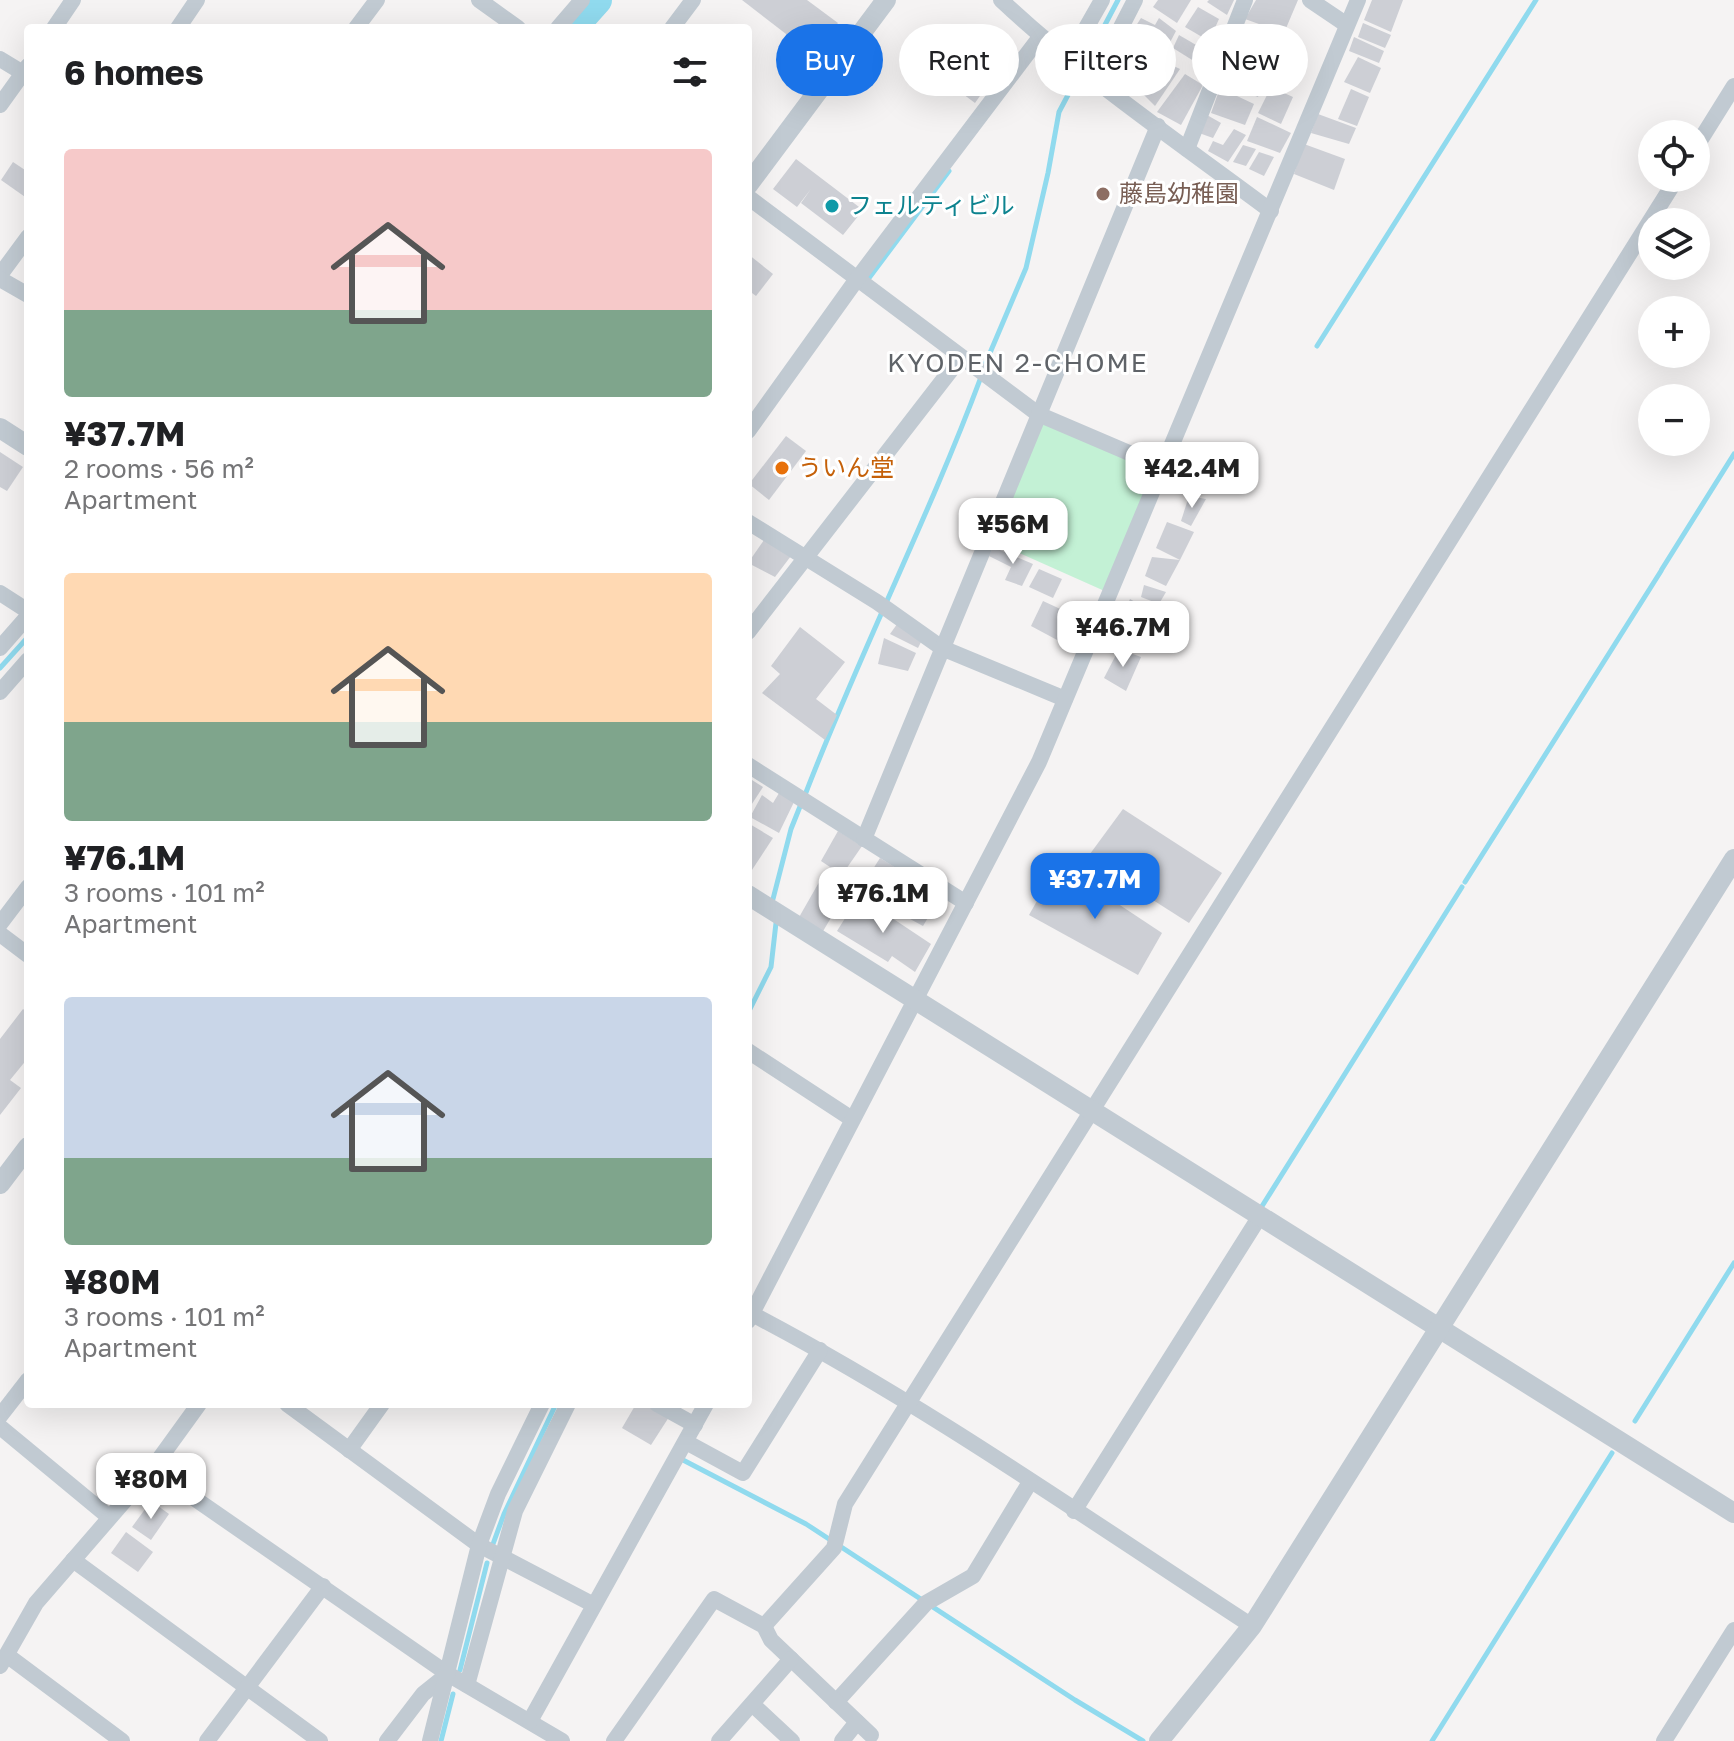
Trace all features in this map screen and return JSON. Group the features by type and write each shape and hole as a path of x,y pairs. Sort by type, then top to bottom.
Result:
{"street":[{"path":"57,24 73,0"},
{"path":"181,24 197,0"},
{"path":"359,24 377,0"},
{"path":"479,0 512,24"},
{"path":"561,24 582,0"},
{"path":"675,24 693,0"},
{"path":"752,180 886,0"},
{"path":"1001,0 1035,32"},
{"path":"1088,24 1102,0"},
{"path":"1123,24 1135,0"},
{"path":"1187,149 1245,0"},
{"path":"1310,0 1347,25"},
{"path":"752,1314 1039,762 1358,0"},
{"path":"752,425 857,279 1035,44"},
{"path":"0,59 24,71"},
{"path":"0,105 24,75"},
{"path":"1710,125 1734,86"},
{"path":"1116,96 1271,211"},
{"path":"864,839 1158,126"},
{"path":"764,1626 834,1548 845,1504 1668,192"},
{"path":"752,200 1038,414 1162,467"},
{"path":"24,243 0,277 24,292"},
{"path":"752,627 961,357"},
{"path":"0,428 24,443"},
{"path":"752,524 877,602 942,648 1065,699"},
{"path":"0,593 24,611"},
{"path":"0,648 24,619"},
{"path":"0,692 24,665"},
{"path":"752,768 966,903"},
{"path":"1159,1741 1252,1626 1734,859"},
{"path":"0,924 24,892"},
{"path":"752,898 1734,1513"},
{"path":"0,934 24,952"},
{"path":"752,1054 852,1119"},
{"path":"0,1184 24,1152"},
{"path":"1074,1511 1260,1216"},
{"path":"752,1319 820,1350 908,1403 1252,1626"},
{"path":"686,1442 743,1473 820,1350"},
{"path":"0,1416 24,1385"},
{"path":"122,1741 4,1661 36,1603 152,1469 196,1408"},
{"path":"292,1408 479,1545 594,1605"},
{"path":"349,1450 379,1408"},
{"path":"430,1741 479,1545 498,1494 540,1408"},
{"path":"467,1685 515,1511 566,1408"},
{"path":"664,1408 695,1425"},
{"path":"530,1721 704,1408"},
{"path":"0,1427 109,1517"},
{"path":"152,1469 448,1674 562,1741"},
{"path":"836,1702 926,1603 973,1576 1030,1482"},
{"path":"73,1560 320,1741"},
{"path":"207,1741 323,1586"},
{"path":"614,1741 714,1599 764,1626 771,1640 871,1735"},
{"path":"1664,1741 1734,1630"},
{"path":"719,1741 791,1659"},
{"path":"387,1741 423,1694 448,1674"},
{"path":"752,1704 792,1741"},
{"path":"842,1741 857,1722"}],"green space":[{"path":"1038,414 1162,467 1109,593 988,539"}],"building":[{"path":"742,0 807,0 838,23 776,24"},
{"path":"1158,0 1191,0 1177,23 1153,7"},
{"path":"1234,0 1227,15 1207,2"},
{"path":"1256,0 1298,0 1288,24 1259,24 1245,19"},
{"path":"1372,0 1403,0 1391,32 1364,20"},
{"path":"1198,7 1219,19 1217,24 1192,24 1192,31 1185,27"},
{"path":"1141,18 1153,24 1137,24"},
{"path":"1363,23 1391,35 1385,48 1358,37"},
{"path":"1179,35 1192,43 1192,60 1176,50"},
{"path":"1354,37 1384,51 1379,63 1349,51"},
{"path":"1358,57 1381,68 1370,93 1344,82"},
{"path":"1185,74 1192,78 1192,96 1197,96 1181,125 1157,112 1169,96 1176,96 1176,86"},
{"path":"1351,89 1369,97 1357,126 1338,119"},
{"path":"966,96 980,96 975,103"},
{"path":"1145,96 1162,96 1155,106"},
{"path":"1217,96 1237,96 1254,104 1245,125 1211,113"},
{"path":"1266,96 1293,97 1281,124 1258,113"},
{"path":"1318,114 1356,128 1349,144 1311,133"},
{"path":"1207,115 1221,123 1213,138 1199,133"},
{"path":"1257,117 1291,133 1280,153 1247,141"},
{"path":"1234,129 1246,135 1228,162 1208,151 1213,141 1223,145"},
{"path":"1304,144 1345,159 1334,190 1294,174"},
{"path":"1243,145 1256,149 1246,166 1233,162"},
{"path":"1259,152 1274,157 1264,176 1249,169"},
{"path":"796,159 863,210 843,235 801,203 811,189 797,207 773,189"},
{"path":"13,162 24,169 24,196 1,180"},
{"path":"752,257 773,274 756,296 752,293"},
{"path":"786,436 806,451 769,500 752,486 752,480"},
{"path":"0,452 23,467 7,491 0,487"},
{"path":"1189,496 1206,499 1191,526 1181,521"},
{"path":"1167,522 1194,532 1180,560 1156,548"},
{"path":"766,537 791,556 775,577 752,565 752,557"},
{"path":"993,547 1033,564 1022,586 1005,580 1011,567 989,556"},
{"path":"1152,557 1180,560 1166,586 1145,576"},
{"path":"1039,569 1062,579 1053,598 1029,587"},
{"path":"1144,585 1166,592 1159,604 1141,597"},
{"path":"1130,599 1152,612 1146,626 1123,615"},
{"path":"1043,601 1069,613 1059,641 1031,626"},
{"path":"900,620 926,632 918,648 890,634"},
{"path":"1123,625 1147,636 1143,649 1117,640"},
{"path":"800,627 845,662 816,699 837,715 825,740 762,693 780,674 771,666"},
{"path":"884,638 916,653 908,671 878,664"},
{"path":"1119,649 1141,657 1126,691 1104,678"},
{"path":"752,780 763,787 752,804"},
{"path":"779,793 794,802 779,833 752,818 762,795 773,803"},
{"path":"1123,809 1222,873 1189,923 1087,858"},
{"path":"752,825 773,838 752,870"},
{"path":"838,831 862,846 842,875 821,861"},
{"path":"880,858 903,872 884,901 861,888"},
{"path":"1058,864 1162,933 1138,975 1029,915"},
{"path":"822,877 846,892 822,933 798,919"},
{"path":"919,883 942,894 923,926 899,913"},
{"path":"859,896 931,944 915,972 892,956 888,962 837,931"},
{"path":"23,1009 24,1063 10,1080 21,1088 0,1115 0,1039"},
{"path":"634,1408 654,1408 669,1417 651,1445 622,1428"},
{"path":"151,1501 169,1514 151,1540 132,1527"},
{"path":"126,1532 153,1552 138,1572 111,1553"}],"waterway":[{"path":"576,24 597,0"},
{"path":"984,367 1026,268 1059,112 1118,0"},
{"path":"1317,346 1536,0"},
{"path":"866,282 949,171"},
{"path":"805,795 981,377"},
{"path":"1662,569 1734,454"},
{"path":"1465,882 1661,571"},
{"path":"0,668 24,641"},
{"path":"773,899 791,829 801,804"},
{"path":"1259,1211 1462,887"},
{"path":"752,1005 771,967 776,923"},
{"path":"1635,1421 1734,1263"},
{"path":"493,1544 554,1408"},
{"path":"1432,1741 1612,1453"},
{"path":"683,1460 806,1524 1143,1741"},
{"path":"460,1670 487,1563"},
{"path":"441,1741 453,1694"}],"place":[{"name":"藤島幼稚園","path":"1103,194"},
{"name":"フェルティビル","path":"832,206"},
{"name":"ういん堂","path":"782,468"}],"district":[{"name":"KYODEN 2-CHOME","path":"1018,363"}]}
